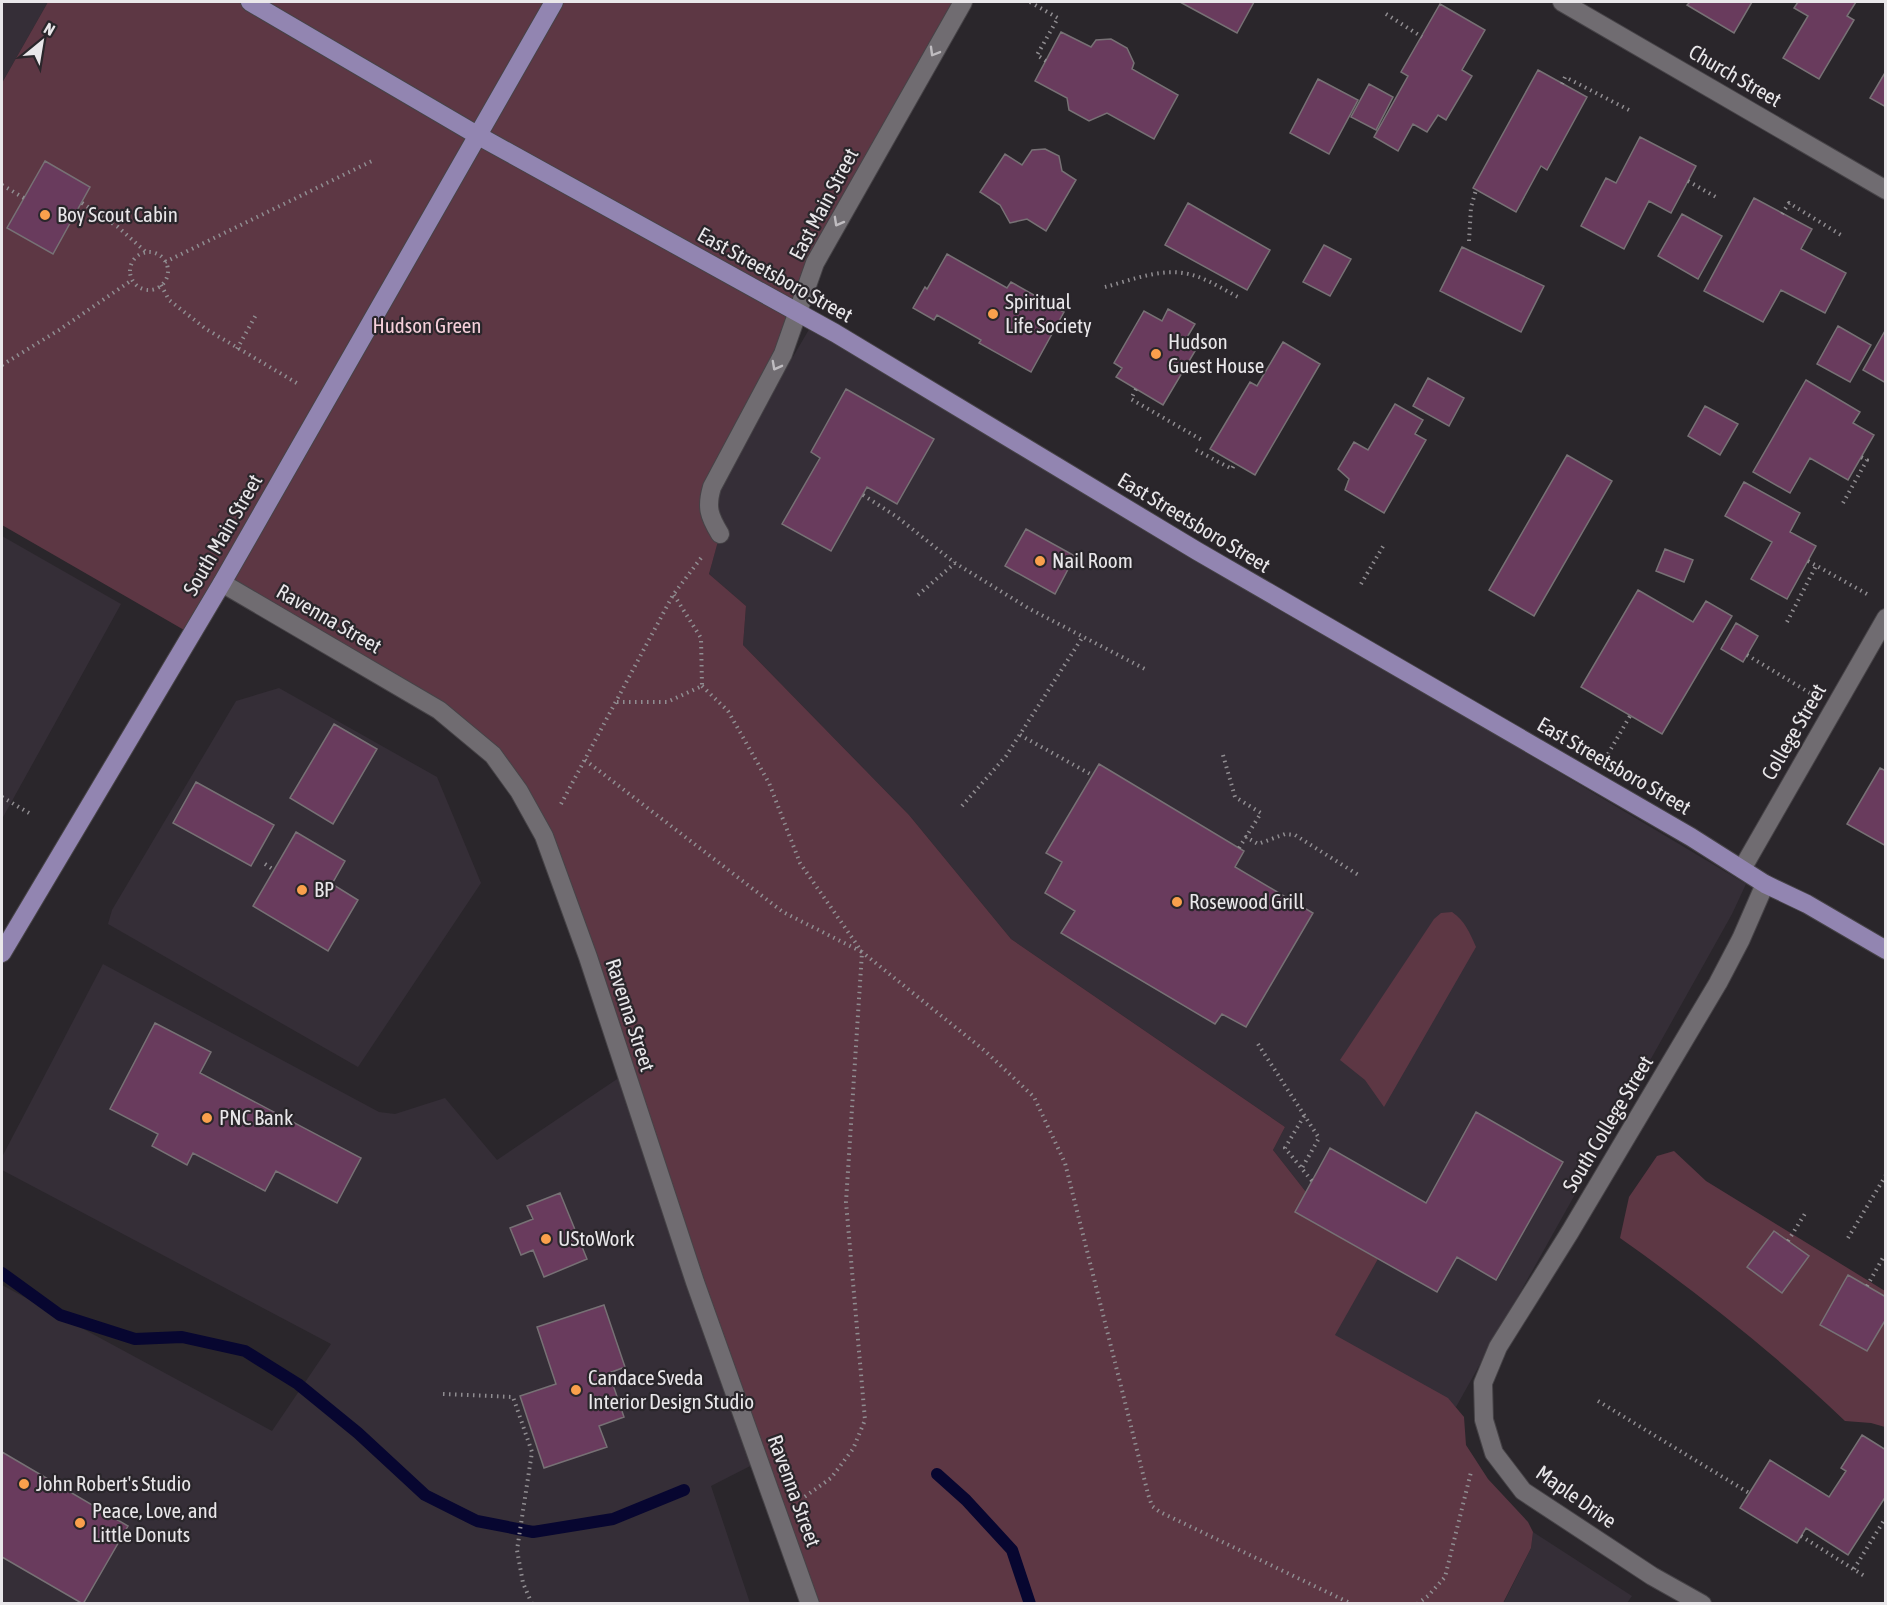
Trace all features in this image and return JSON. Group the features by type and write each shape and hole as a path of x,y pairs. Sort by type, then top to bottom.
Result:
{"main road":[{"name":"East Streetsboro Street","path":"250,2 477,135 797,312 1197,551 1592,780 1765,884 1807,904 1886,950"},
{"name":"South Main Street","path":"2,953 222,583 554,2"}],"street":[{"name":"East Main Street","path":"720,534 712,521 708,503 712,487 783,354 815,263 963,2"},
{"name":"Church Street","path":"1562,2 1886,190"},
{"name":"Ravenna Street","path":"222,583 439,710 493,755 519,792 544,836 591,967 695,1282 810,1604"},
{"name":"College Street","path":"1742,869 1886,618"},
{"name":"South College Street","path":"1483,1383 1498,1347 1570,1232 1718,983 1741,939 1765,884"},
{"name":"Maple Drive","path":"1483,1383 1484,1420 1494,1453 1523,1491 1652,1576 1702,1604"}],"path":[{"path":"1030,2 1058,18 1036,55 1046,61"},
{"path":"1386,14 1422,37"},
{"path":"1562,84 1565,77 1629,110"},
{"path":"165,262 374,160"},
{"path":"1688,181 1716,197"},
{"path":"2,185 24,198"},
{"path":"1468,241 1471,207 1476,190"},
{"path":"82,203 118,227 146,252 157,254 165,262 167,277 161,285 149,290 137,285 130,275 132,262 146,252"},
{"path":"1782,214 1789,203 1841,235"},
{"path":"1105,287 1157,274 1183,273 1213,284 1238,297"},
{"path":"2,365 59,330 132,280"},
{"path":"161,285 169,300 185,314 237,349 326,400"},
{"path":"237,349 257,313"},
{"path":"1136,389 1131,399 1202,440"},
{"path":"1196,450 1233,469 1235,463"},
{"path":"1843,503 1867,460 1861,457"},
{"path":"862,495 897,517 954,563 1082,638 1145,669"},
{"path":"544,836 673,594 720,534"},
{"path":"1360,584 1385,543"},
{"path":"1808,561 1871,596"},
{"path":"918,595 954,563"},
{"path":"1787,622 1816,566"},
{"path":"673,594 701,638 702,686 728,711 769,783 800,863 862,952 846,1202 865,1420 853,1449 831,1478 801,1499 776,1507"},
{"path":"962,806 1006,756 1082,638"},
{"path":"1747,655 1834,707"},
{"path":"616,702 667,702 702,686"},
{"path":"1592,780 1630,716"},
{"path":"1020,735 1092,775"},
{"path":"1222,755 1235,797 1261,813 1239,848"},
{"path":"585,760 783,912 862,952 986,1051 1034,1097 1065,1163 1152,1506 1160,1512 1352,1604"},
{"path":"2,797 29,813"},
{"path":"1246,837 1258,844 1285,834 1295,835 1360,876"},
{"path":"265,864 274,870"},
{"path":"1258,1044 1319,1138 1302,1168"},
{"path":"1304,1116 1286,1148 1312,1181"},
{"path":"1848,1238 1886,1175"},
{"path":"1788,1241 1806,1212"},
{"path":"1868,1286 1884,1256"},
{"path":"442,1394 513,1397 532,1452 517,1550 523,1583 532,1604"},
{"path":"1598,1401 1749,1493"},
{"path":"1418,1604 1445,1577 1484,1420"},
{"path":"1854,1569 1886,1517"},
{"path":"1801,1536 1866,1577"},
{"path":"1361,1604 1375,1604"}],"shaded area":[{"path":"2,2 48,2 2,83"},
{"path":"811,326 1746,884 1732,914 1456,1407 1441,1403 1334,1335 1378,1259 1306,1192 1273,1150 1285,1127 1011,939 909,815 743,645 746,606 709,574 717,544 715,513 725,473"},
{"path":"2,536 121,604 2,819"},
{"path":"279,688 437,777 481,883 358,1067 108,924 112,910 236,701"},
{"path":"103,964 379,1112 395,1114 445,1098 497,1160 626,1073 760,1461 711,1486 750,1603 2,1603 2,1285 272,1431 331,1344 2,1170 2,1157"},
{"path":"1533,1532 1632,1596 1627,1603 1503,1604 1531,1548"}],"green space":[{"name":"Hudson Green","path":"48,2 963,2 815,263 712,487 720,534 709,574 746,606 743,645 909,815 1011,939 1285,1127 1273,1150 1306,1192 1295,1212 1378,1259 1335,1335 1448,1398 1464,1417 1466,1445 1488,1479 1528,1522 1533,1532 1531,1548 1503,1603 810,1603 649,1144 519,791 439,710 222,583 191,634 2,525 2,83"},
{"path":"1452,912 1464,923 1476,947 1384,1107 1365,1080 1340,1060 1434,919 1441,913"},
{"path":"1674,1151 1706,1181 1885,1291 1885,1427 1871,1423 1845,1421 1736,1325 1620,1238 1629,1197 1657,1156"}],"building":[{"path":"1180,2 1254,2 1237,33"},
{"path":"1690,2 1752,2 1734,33 1687,5"},
{"path":"1798,2 1856,2 1847,16 1854,20 1819,79 1783,58 1808,16 1794,8"},
{"path":"1440,4 1485,30 1462,70 1472,76 1446,120 1438,115 1427,132 1413,124 1398,151 1374,137 1408,76 1401,72"},
{"path":"1061,32 1091,47 1096,40 1111,39 1127,48 1134,63 1132,69 1178,95 1154,139 1107,113 1089,121 1069,110 1067,98 1035,81"},
{"path":"1538,70 1587,97 1547,170 1541,166 1516,212 1473,188"},
{"path":"1886,71 1886,107 1870,98"},
{"path":"1318,79 1358,100 1329,154 1290,133"},
{"path":"1369,84 1393,97 1376,130 1351,117"},
{"path":"1640,137 1696,166 1671,213 1649,201 1624,249 1581,226 1606,178 1616,183"},
{"path":"1045,149 1059,156 1062,171 1076,180 1046,231 1027,219 1010,223 1000,205 980,192 1005,154 1022,165 1032,150"},
{"name":"Boy Scout Cabin","path":"45,161 90,187 53,254 7,228"},
{"path":"1754,198 1812,229 1801,249 1846,273 1825,313 1781,290 1763,322 1704,291"},
{"path":"1188,203 1270,250 1247,290 1165,245"},
{"path":"1682,214 1722,236 1698,279 1658,256"},
{"path":"1324,245 1351,259 1330,296 1303,282"},
{"path":"1462,247 1544,286 1521,332 1440,291"},
{"name":"Spiritual Life Society","path":"947,254 1007,288 1011,282 1064,312 1031,372 979,343 981,340 937,315 934,320 913,308"},
{"name":"Hudson Guest House","path":"1168,309 1195,324 1186,339 1198,346 1163,405 1116,377 1122,368 1114,363 1144,311 1162,321"},
{"path":"1838,326 1871,345 1850,382 1817,364"},
{"path":"1886,329 1886,383 1863,370"},
{"path":"1283,342 1320,364 1255,475 1210,449 1250,382 1257,386"},
{"path":"1428,378 1464,398 1449,426 1413,406"},
{"path":"1806,380 1860,412 1853,423 1874,435 1848,480 1810,458 1790,493 1753,472"},
{"path":"846,389 934,439 897,504 867,487 831,551 782,524 820,458 811,452"},
{"path":"1395,404 1423,420 1415,434 1426,440 1384,513 1345,490 1349,479 1338,469 1354,442 1368,450"},
{"path":"1705,406 1738,424 1720,455 1688,436"},
{"path":"1567,455 1612,481 1534,616 1489,590"},
{"path":"1744,482 1800,513 1790,532 1816,546 1787,599 1751,579 1772,542 1725,516"},
{"name":"Nail Room","path":"1026,529 1075,556 1055,594 1005,566"},
{"path":"1665,549 1693,560 1684,582 1656,571"},
{"path":"1638,590 1693,622 1706,601 1732,616 1662,734 1581,687"},
{"path":"1736,623 1758,636 1743,662 1721,649"},
{"path":"334,724 377,749 333,824 290,798"},
{"name":"Rosewood Grill","path":"1099,764 1244,851 1235,867 1313,913 1246,1027 1222,1014 1215,1024 1061,933 1075,911 1045,893 1062,862 1046,853"},
{"path":"1880,768 1886,771 1886,846 1847,824"},
{"path":"196,782 274,825 251,866 173,823"},
{"name":"BP","path":"296,832 345,861 332,884 358,900 328,951 253,906"},
{"name":"PNC Bank","path":"155,1023 211,1052 200,1073 361,1158 337,1203 276,1171 265,1191 193,1153 187,1165 152,1146 158,1134 110,1109"},
{"path":"1476,1112 1563,1162 1496,1280 1457,1257 1437,1292 1295,1212 1330,1148 1426,1203"},
{"name":"UStoWork","path":"560,1193 587,1259 544,1277 533,1250 521,1255 510,1228 533,1219 527,1206"},
{"path":"1774,1231 1809,1256 1782,1293 1747,1267"},
{"path":"1848,1275 1886,1297 1886,1319 1867,1351 1820,1325"},
{"name":"Candace Sveda Interior Design Studio","path":"604,1305 625,1367 609,1373 624,1417 599,1426 607,1447 544,1468 520,1396 556,1384 537,1327"},
{"path":"1862,1435 1886,1450 1886,1496 1848,1555 1806,1528 1797,1543 1740,1508 1770,1460 1829,1497 1846,1471 1841,1468"},
{"path":"2,1452 128,1526 83,1604 2,1557"}],"waterway":[{"path":"2,1273 60,1315 135,1339 182,1337 245,1351 298,1384 358,1433 425,1495 477,1521 533,1532 613,1519 684,1490"},
{"path":"937,1474 966,1500 1012,1550 1030,1604"}],"place":[{"name":"Boy Scout Cabin","path":"45,215"},
{"name":"Spiritual Life Society","path":"993,314"},
{"name":"Hudson Guest House","path":"1156,354"},
{"name":"Nail Room","path":"1040,561"},
{"name":"BP","path":"302,890"},
{"name":"Rosewood Grill","path":"1177,902"},
{"name":"PNC Bank","path":"207,1118"},
{"name":"UStoWork","path":"546,1239"},
{"name":"Candace Sveda Interior Design Studio","path":"576,1390"},
{"name":"John Robert's Studio","path":"24,1484"},
{"name":"Peace, Love, and Little Donuts","path":"80,1523"}]}
